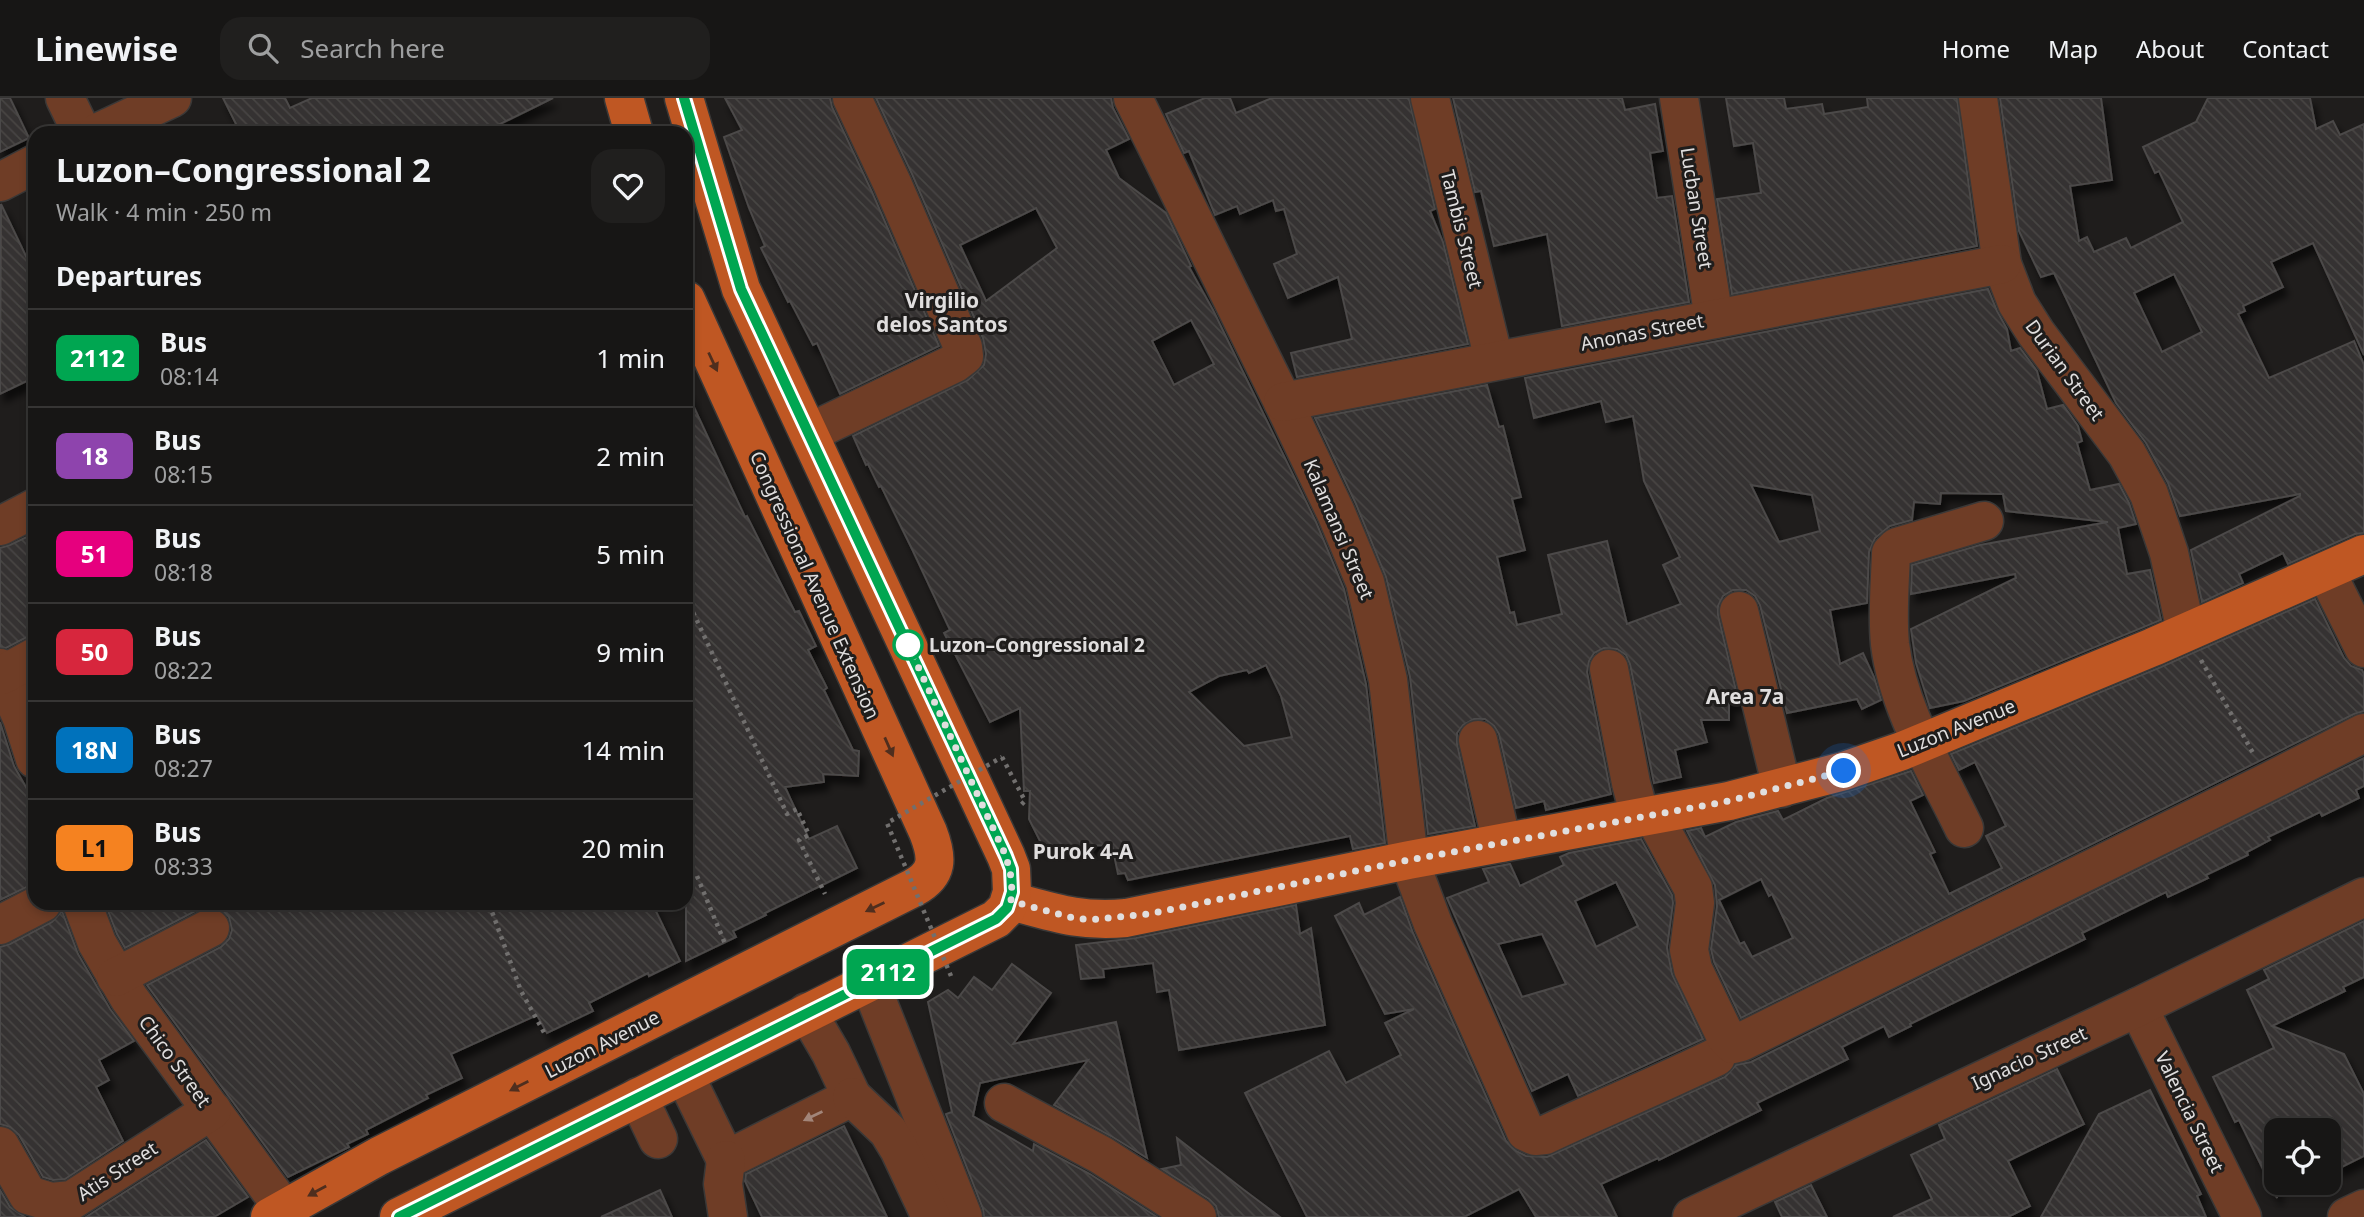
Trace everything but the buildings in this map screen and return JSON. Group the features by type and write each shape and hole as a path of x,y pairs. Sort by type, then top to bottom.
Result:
{"main road":[{"path":"624,98 632,126"},
{"path":"684,98 692,126"},
{"path":"406,1215 869,981 980,928 1002,914 1011,901 1012,881 1006,856 741,289 693,128"},
{"name":"Congressional Avenue Extension","path":"693,315 928,832 935,854 932,872"},
{"name":"Luzon Avenue","path":"1011,901 1089,920 1126,918 1782,788 1844,771 2192,642 2364,555"},
{"name":"Luzon Avenue","path":"277,1213 379,1156 920,884 932,872"}],"street":[{"path":"65,98 79,126"},
{"path":"112,126 172,98"},
{"path":"809,433 955,363 964,356 963,347 909,221 852,98"},
{"name":"Kalamansi Street","path":"1133,98 1283,402 1336,513 1365,582 1388,680 1409,860 1433,924 1527,1132 1535,1136 1545,1135 1716,1057"},
{"name":"Tambis Street","path":"1430,98 1494,360"},
{"name":"Lucban Street","path":"1679,98 1714,318"},
{"name":"Durian Street","path":"1978,98 2003,264 2017,303 2036,333 2127,454 2149,494 2169,553 2192,642"},
{"path":"0,182 28,168"},
{"name":"Anonas Street","path":"1283,402 2003,264"},
{"path":"0,526 28,512"},
{"path":"1964,828 1910,715 1894,664 1889,620 1891,552 1897,547 1984,521"},
{"path":"2326,572 2364,648"},
{"path":"1739,611 1782,788"},
{"path":"12,667 28,737"},
{"path":"1609,669 1631,783 1647,816 1693,888 1695,903 1689,950 1693,969 1732,1044 2364,733"},
{"path":"1478,740 1502,843"},
{"name":"Ignacio Street","path":"1692,1217 2138,1007 2364,897"},
{"path":"0,925 29,910"},
{"name":"Chico Street","path":"85,910 97,943 116,977 212,1110 277,1213"},
{"path":"116,977 210,928"},
{"path":"869,981 963,1217"},
{"name":"Valencia Street","path":"2138,1007 2242,1217"},
{"path":"807,1012 852,1097 888,1131 899,1149 931,1217"},
{"path":"684,1074 726,1160 723,1184 728,1217"},
{"path":"638,1097 658,1139"},
{"path":"726,1160 852,1097"},
{"path":"1004,1103 1101,1155 1197,1217"},
{"name":"Atis Street","path":"0,1146 28,1195 51,1202 72,1200 212,1110"},
{"path":"2347,1217 2364,1209"}],"path":[{"path":"693,612 787,814 797,809 809,835 799,840 839,925"},
{"path":"2192,642 2270,781"},
{"path":"951,976 887,823 1002,757 1025,801"},
{"path":"697,876 738,976"},
{"path":"491,910 521,991 562,1064"}],"bus line":[{"name":"2112","path":"684,98 692,126"},
{"name":"2112","path":"399,1217 980,928 1002,914 1011,901 1011,869 1006,856 741,289 693,128"}],"place":[{"name":"Luzon–Congressional 2","path":"908,645"}],"district":[{"name":"Virgilio delos Santos","path":"942,312"},
{"name":"Area 7a","path":"1745,696"},
{"name":"Purok 4-A","path":"1083,851"}],"route":[{"path":"908,645 1006,856 1011,869 1011,901 1089,920 1149,914 1409,860 1729,801 1844,771"}]}
